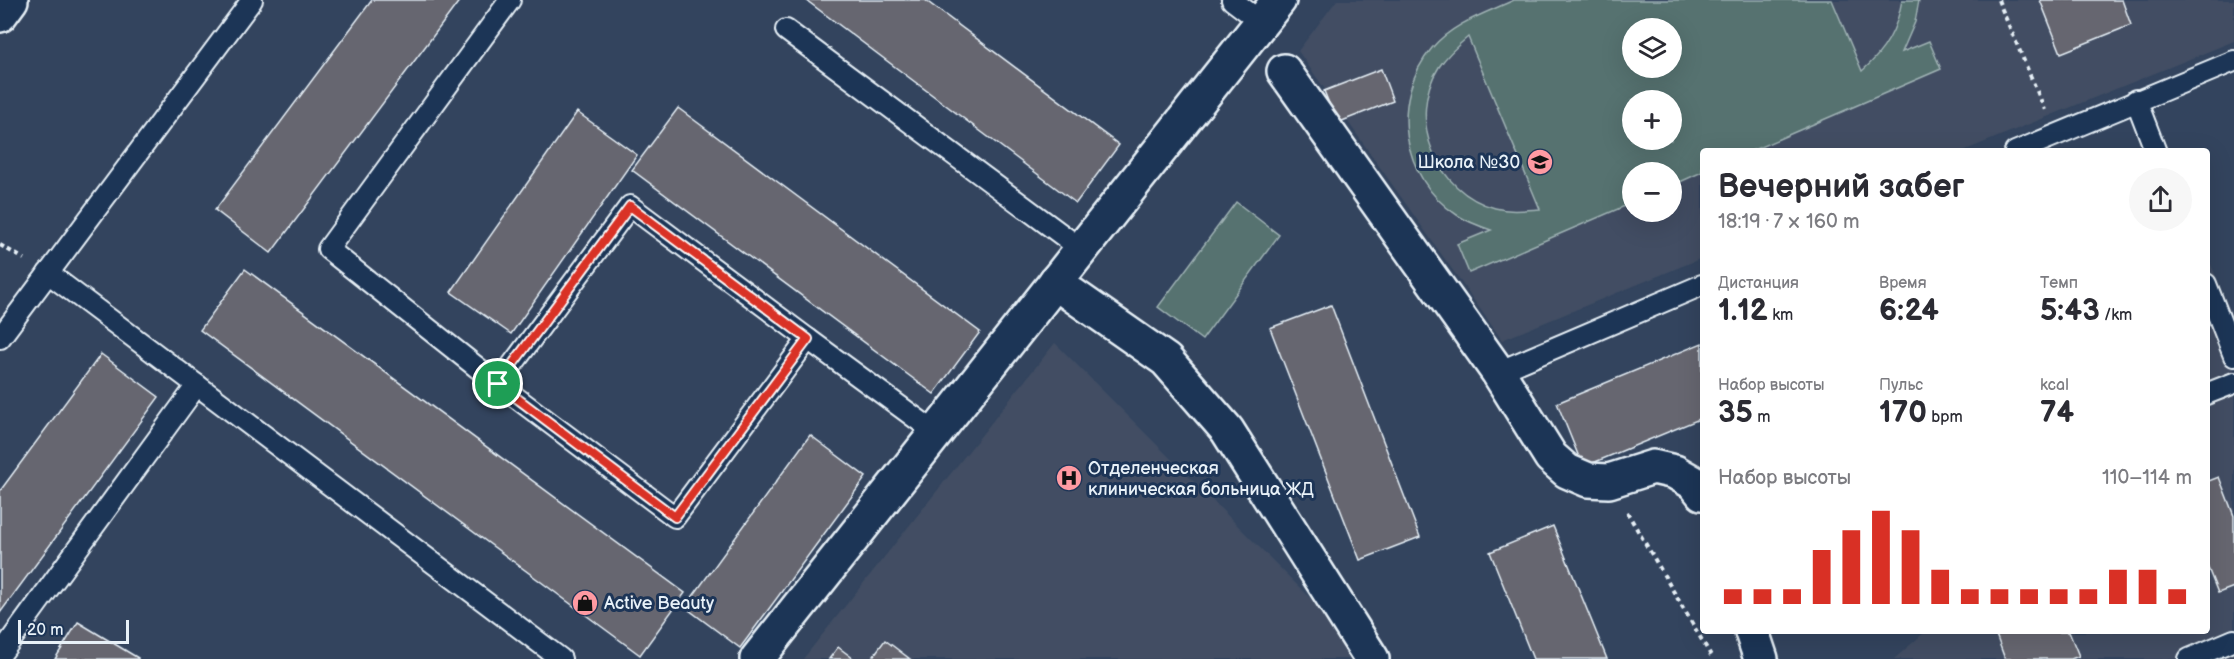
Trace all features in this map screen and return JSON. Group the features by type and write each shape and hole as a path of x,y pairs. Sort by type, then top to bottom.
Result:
{"street":[{"path":"0,15 11,0"},
{"path":"757,659 1270,11"},
{"path":"1284,71 1498,372 1551,457 1567,471 1588,480 1609,481 1653,467 1675,472 1694,483 1700,490"},
{"path":"1056,281 1166,360 1227,430 1372,659"},
{"path":"1753,634 1761,659"}],"lane":[{"path":"0,338 252,0"},
{"path":"510,0 328,249 498,384 675,517 808,339"},
{"path":"1232,0 1270,11"},
{"path":"786,30 1081,249"},
{"path":"2024,148 2234,60"},
{"path":"2136,100 2154,148"},
{"path":"498,384 630,206 936,433"},
{"path":"48,273 561,659"},
{"path":"1498,372 1700,286"},
{"path":"2210,294 2234,356"},
{"path":"2210,392 2234,382"},
{"path":"1,657 197,385"},
{"path":"2189,659 2234,640"}],"path":[{"path":"1998,0 2055,134"},
{"path":"1609,481 1713,659"}],"shaded area":[{"name":"Школа №30","path":"1337,0 2234,0 2234,41 1970,148 1700,148 1700,259 1502,340 1298,51"},
{"path":"2210,262 2234,320 2234,659 1894,659 1923,634 2210,634"},
{"name":"Отделенческая клиническая больница ЖД","path":"1055,343 1324,612 1349,659 803,659"}],"green space":[{"path":"1514,0 1832,0 1862,71 1889,39 1897,21 1902,0 1919,0 1915,22 1902,52 1929,41 1941,69 1758,148 1700,148 1700,173 1682,181 1682,162 1622,162 1622,207 1469,273 1457,244 1491,230 1457,215 1438,200 1423,181 1413,160 1407,137 1406,114 1410,91 1418,68 1440,39 1460,25","holes":["1468,37 1540,209 1501,209 1474,200 1457,187 1443,170 1432,151 1427,130 1426,108 1430,87 1442,63"]},
{"path":"1236,202 1279,235 1202,340 1158,307"}],"building":[{"path":"372,0 460,0 271,253 215,210"},
{"path":"806,0 925,0 1119,145 1076,203"},
{"path":"2040,0 2122,0 2131,25 2061,53"},
{"path":"1381,69 1393,101 1337,123 1324,91"},
{"path":"678,108 980,332 934,394 632,170"},
{"path":"577,112 637,155 511,334 451,292"},
{"path":"245,269 685,593 640,655 200,330"},
{"path":"1331,305 1420,537 1360,560 1270,328"},
{"path":"1700,344 1700,419 1583,467 1557,403"},
{"path":"101,354 159,397 0,613 0,491"},
{"path":"810,435 866,477 740,648 685,607"},
{"path":"2219,477 2234,516 2234,587 2218,593 2210,573 2210,480"},
{"path":"1553,526 1607,659 1533,659 1490,552"},
{"path":"78,622 138,658 138,659 55,659"},
{"path":"1996,634 2070,634 2079,656 2071,659 2005,659"},
{"path":"885,640 910,659 871,659"},
{"path":"838,647 854,659 829,659"}],"place":[{"name":"Школа №30","path":"1540,162"},
{"name":"Отделенческая клиническая больница ЖД","path":"1069,478"},
{"name":"Active Beauty","path":"585,603"}],"route":[{"path":"630,206 808,339 675,517 498,384 630,206"}]}
